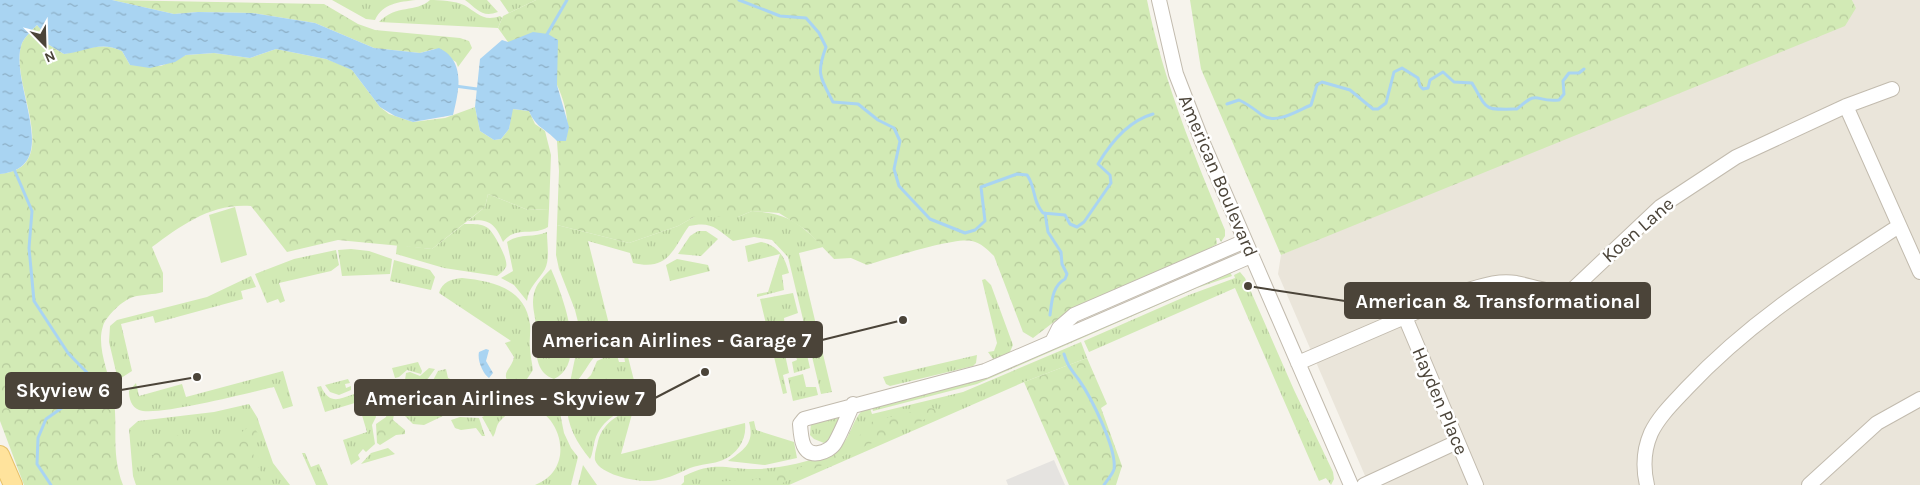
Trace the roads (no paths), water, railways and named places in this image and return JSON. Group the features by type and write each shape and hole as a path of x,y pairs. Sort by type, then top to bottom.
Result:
{"main road":[{"path":"0,455 13,485"}],"street":[{"name":"American Boulevard","path":"1159,0 1176,74 1251,256 1351,485"},
{"name":"Koen Lane","path":"1298,363 1465,291 1491,283 1514,282 1552,293 1570,292 1660,207 1736,157 1846,106 1892,89"},
{"path":"1846,106 1920,272"},
{"path":"1647,485 1645,453 1651,432 1670,407 1699,376 1771,311 1899,226"},
{"path":"1053,340 1059,328 1074,316 1245,241"},
{"path":"853,404 985,371 1026,355 1053,340 1251,256"},
{"name":"Hayden Place","path":"1405,316 1476,485"},
{"path":"1809,485 1877,423 1920,399"},
{"path":"1364,485 1457,442"}],"water":[{"path":"0,0 112,0 174,14 198,12 252,13 315,23 374,48 420,53 439,48 448,54 457,69 458,87 453,115 413,122 395,116 380,107 352,70 326,59 276,49 250,58 214,53 186,55 175,62 150,68 130,65 122,51 114,48 99,47 64,54 46,43 43,32 37,25 22,43 19,60 30,120 32,140 29,156 19,168 0,174"},
{"path":"533,32 548,34 558,40 557,85 569,127 566,141 557,141 538,125 529,111 513,109 509,129 501,139 494,140 480,131 475,107 480,59 502,40 508,42"},
{"path":"486,349 489,350 486,361 493,373 489,378 483,370 479,359 479,352"}],"waterway":[{"path":"546,36 567,0"},
{"path":"739,0 780,16 806,18 819,33 826,47 820,70 822,81 833,102 858,104 878,120 894,128 900,141 894,169 899,186 930,219 965,233 975,230 985,221 981,187 1017,174 1027,175 1032,184 1037,204 1043,213 1065,215 1070,224 1077,227 1084,222 1111,183 1110,175 1098,164 1103,156 1128,127 1153,114"},
{"path":"1227,104 1239,100 1268,118 1280,118 1311,105 1317,85 1322,82 1350,90 1373,109 1378,109 1386,103 1394,72 1402,68 1418,78 1423,89 1428,88 1430,80 1443,72 1454,82 1472,83 1488,107 1492,109 1517,109 1534,98 1559,100 1564,94 1563,81 1569,73 1579,73 1584,69"},
{"path":"455,86 477,89 480,87"},
{"path":"14,169 32,211 29,248 34,301 68,353 101,387 99,398 88,406 66,405 46,419 38,438 37,464 51,485"},
{"path":"1045,213 1048,232 1061,252 1062,264 1067,274 1055,290 1050,315"},
{"path":"1064,354 1068,365 1096,410 1111,449 1114,469 1104,485"}],"place":[{"name":"American & Transformational","path":"1248,286"},
{"name":"American Airlines - Garage 7","path":"903,320"},
{"name":"American Airlines - Skyview 7","path":"705,372"},
{"name":"Skyview 6","path":"197,377"}]}
